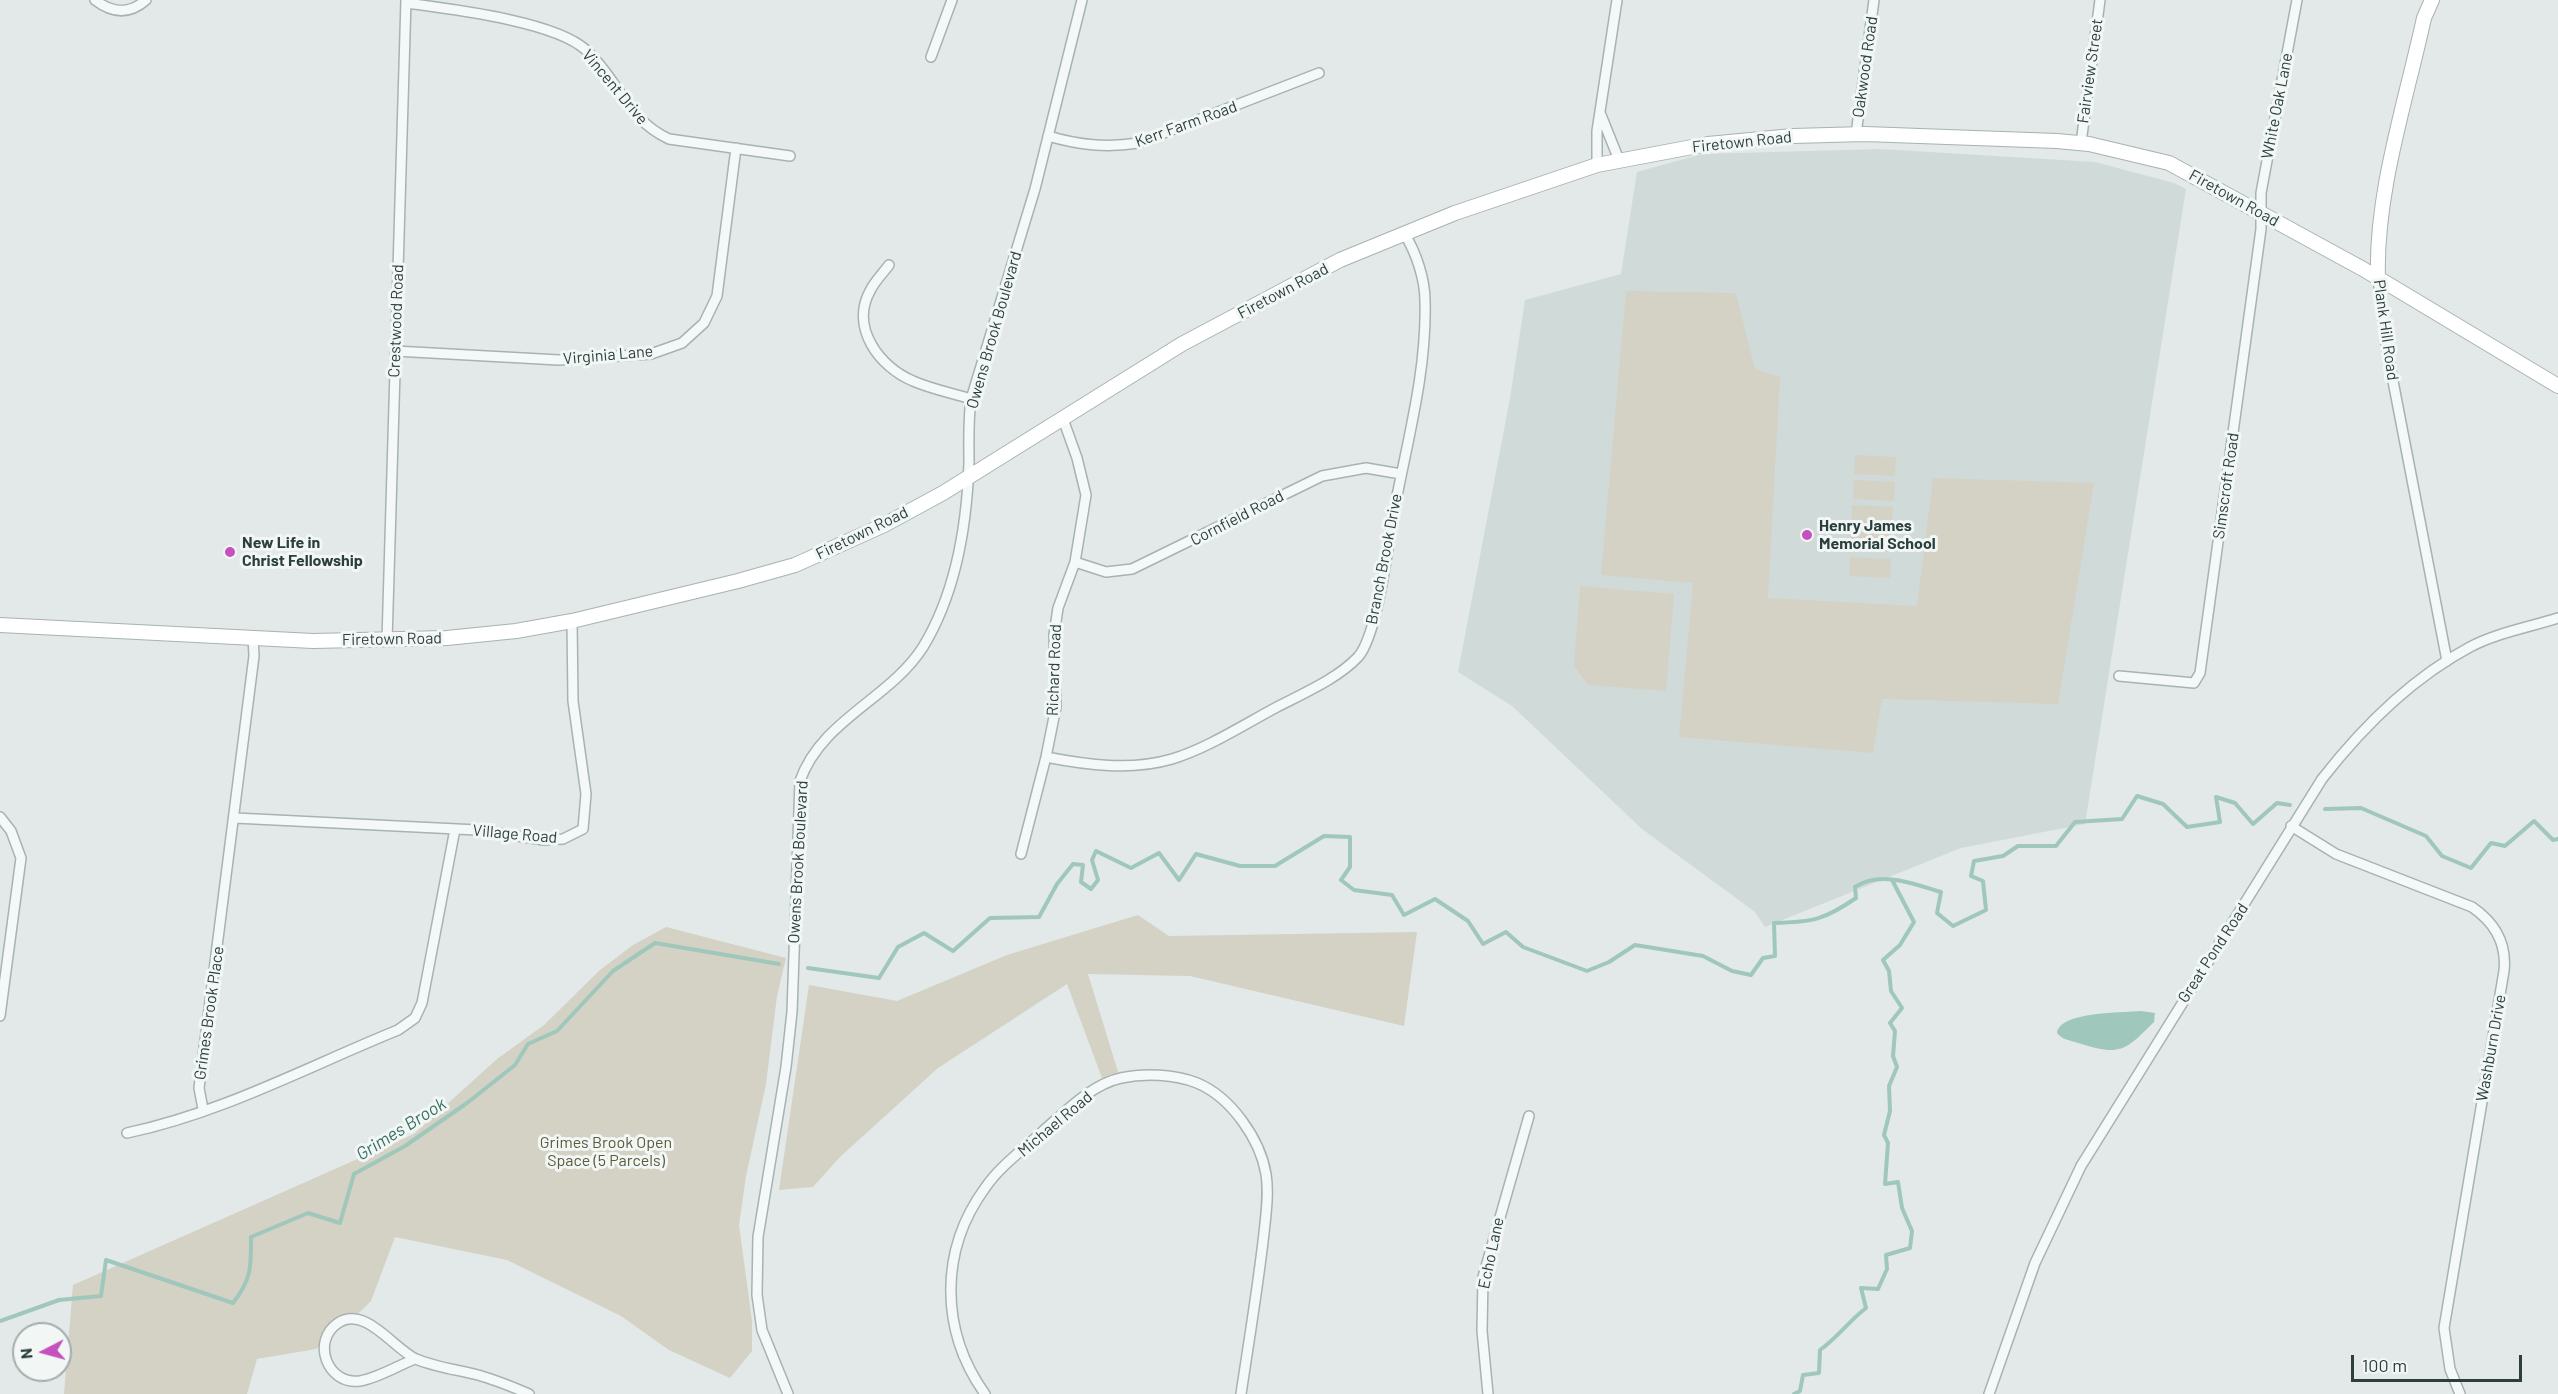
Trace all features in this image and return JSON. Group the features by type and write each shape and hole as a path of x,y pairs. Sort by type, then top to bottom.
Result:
{"street":[{"path":"95,0 116,11 128,11 146,0"},
{"path":"931,57 952,0"},
{"name":"Owens Brook Boulevard","path":"788,1394 762,1330 757,1295 758,1237 786,1066 792,1012 800,781 806,764 837,727 901,673 922,649 943,609 954,578 968,475 967,425 971,399 1009,280 1082,0"},
{"path":"1597,165 1597,130 1617,0"},
{"name":"Oakwood Road","path":"1856,134 1874,0"},
{"name":"Fairview Street","path":"2081,143 2100,0"},
{"name":"White Oak Lane","path":"2261,213 2261,193 2296,0"},
{"name":"Plank Hill Road","path":"2432,0 2424,18 2389,175 2377,250 2378,279 2387,350 2447,661"},
{"name":"Vincent Drive","path":"406,1 475,12 561,35 586,50 636,117 656,133 686,143 790,156"},
{"name":"Crestwood Road","path":"387,641 406,1"},
{"name":"Kerr Farm Road","path":"1048,136 1092,147 1112,148 1138,143 1319,73"},
{"path":"1601,115 1619,160"},
{"name":"Firetown Road","path":"0,625 387,641 516,631 678,598 795,565 884,525 943,493 968,475 1063,419 1182,344 1340,260 1404,233 1597,165 1708,144 1856,134 2081,143 2169,163 2378,279 2558,386"},
{"name":"Virginia Lane","path":"395,351 559,360 651,354 682,343 704,323 717,296 736,148"},
{"name":"Simscroft Road","path":"2120,676 2194,683 2200,673 2262,229 2261,213"},
{"name":"Branch Brook Drive","path":"1046,757 1079,764 1128,766 1171,759 1216,739 1339,672 1360,656 1370,631 1419,390 1426,299 1418,264 1404,233"},
{"path":"889,265 868,292 864,326 869,343 895,371 912,381 971,399"},
{"name":"Richard Road","path":"1021,854 1046,757 1056,707 1053,635 1058,608 1075,562 1086,495 1077,458 1063,419"},
{"name":"Cornfield Road","path":"1075,562 1106,572 1132,569 1322,476 1366,468 1401,474"},
{"name":"Great Pond Road","path":"1989,1394 2035,1263 2080,1166 2322,779 2345,750 2382,713 2447,661 2472,646 2558,618"},
{"name":"Village Road","path":"235,818 455,829 544,840 563,839 583,829 586,794 573,701 572,621"},
{"name":"Grimes Brook Place","path":"204,1109 199,1088 235,818 254,656 253,637"},
{"path":"0,817 11,831 21,858 0,1016"},
{"name":"Washburn Drive","path":"2291,826 2336,854 2472,907 2490,919 2501,941 2504,971 2444,1328 2450,1369 2460,1394"},
{"path":"127,1133 161,1126 204,1109 235,1101 398,1030 415,1018 427,981 455,829"},
{"name":"Michael Road","path":"985,1394 964,1359 951,1314 951,1267 962,1229 973,1207 999,1172 1077,1102 1119,1078 1156,1076 1198,1083 1234,1111 1258,1147 1266,1175 1262,1252 1241,1394"},
{"name":"Echo Lane","path":"1488,1394 1482,1331 1483,1277 1529,1116"},
{"path":"415,1359 361,1381 347,1380 335,1374 328,1366 323,1354 325,1338 331,1328 343,1320 356,1319 367,1323 415,1359 481,1376 529,1394"}],"shaded area":[{"name":"Henry James Memorial School","path":"1880,149 2095,162 2174,183 2186,189 2085,824 1961,848 1765,927 1755,912 1642,829 1512,706 1458,672 1510,398 1525,300 1621,274 1637,172 1702,154"},
{"path":"2141,1011 2155,1013 2154,1022 2135,1040 2120,1049 2092,1047 2064,1038 2057,1033 2061,1026 2080,1017"}],"green space":[{"path":"1626,291 1736,293 1755,369 1780,377 1768,598 1917,606 1933,478 2094,483 2058,704 1882,699 1873,753 1679,737 1693,583 1601,575"},
{"path":"1855,455 1896,457 1895,476 1854,474"},
{"path":"1854,480 1895,482 1894,501 1853,499"},
{"path":"1852,505 1893,507 1892,526 1851,524"},
{"path":"1851,531 1891,533 1890,552 1850,550"},
{"path":"1850,557 1891,559 1890,578 1849,576"},
{"path":"1580,586 1674,594 1666,691 1588,685 1574,666"},
{"path":"1138,915 1169,936 1417,932 1404,1026 1190,976 1088,974 1118,1072 1102,1078 1067,984 938,1068 840,1157 813,1187 779,1190 809,985 897,1001 1007,955"},
{"name":"Grimes Brook Open Space (5 Parcels)","path":"666,927 786,958 777,996 766,1084 746,1176 739,1225 752,1321 752,1351 730,1378 669,1350 621,1316 507,1260 395,1237 371,1301 316,1349 257,1359 247,1394 64,1394 65,1382 72,1382 72,1322 70,1322 73,1285 414,1134 497,1059 544,1025 600,970 633,945"}],"waterway":[{"name":"Grimes Brook","path":"808,968 879,978 898,947 924,933 953,951 990,918 1039,917 1057,884 1073,864 1083,865 1081,882 1091,889 1098,880 1092,860 1096,851 1131,868 1159,853 1179,880 1196,854 1240,866 1275,866 1324,836 1350,837 1350,867 1341,880 1354,890 1392,895 1404,915 1435,899 1468,921 1483,944 1506,932 1523,947 1587,971 1609,962 1635,945 1703,956 1732,971 1751,975 1763,958 1775,956 1774,923 1799,922 1826,915 1856,898 1855,887 1876,879 1909,882 1941,892 1937,913 1953,926 1986,910 1983,881 1971,876 1974,861 2003,856 2018,846 2056,846 2075,822 2122,819 2137,796 2163,804 2187,827 2220,822 2216,797 2235,803 2253,824 2277,803 2290,805"},
{"name":"Grimes Brook","path":"2325,809 2361,808 2426,836 2442,856 2471,868 2491,843 2505,846 2534,821 2553,840 2558,839"},
{"path":"1794,1394 1800,1391 1803,1375 1819,1373 1820,1350 1866,1308 1861,1288 1878,1289 1887,1269 1886,1255 1910,1248 1912,1231 1902,1208 1898,1182 1885,1184 1888,1143 1884,1135 1890,1111 1889,1086 1897,1067 1893,1056 1895,1031 1890,1023 1902,1008 1891,991 1889,971 1883,960 1900,945 1914,922 1892,880"},
{"name":"Grimes Brook","path":"0,1321 59,1300 101,1296 106,1260 233,1303 244,1287 249,1272 251,1237 308,1213 340,1223 354,1174 405,1146 467,1103 515,1065 528,1044 557,1031 613,971 655,943 779,964"}],"place":[{"name":"Henry James Memorial School","path":"1807,535"},
{"name":"New Life in Christ Fellowship","path":"230,552"}]}
